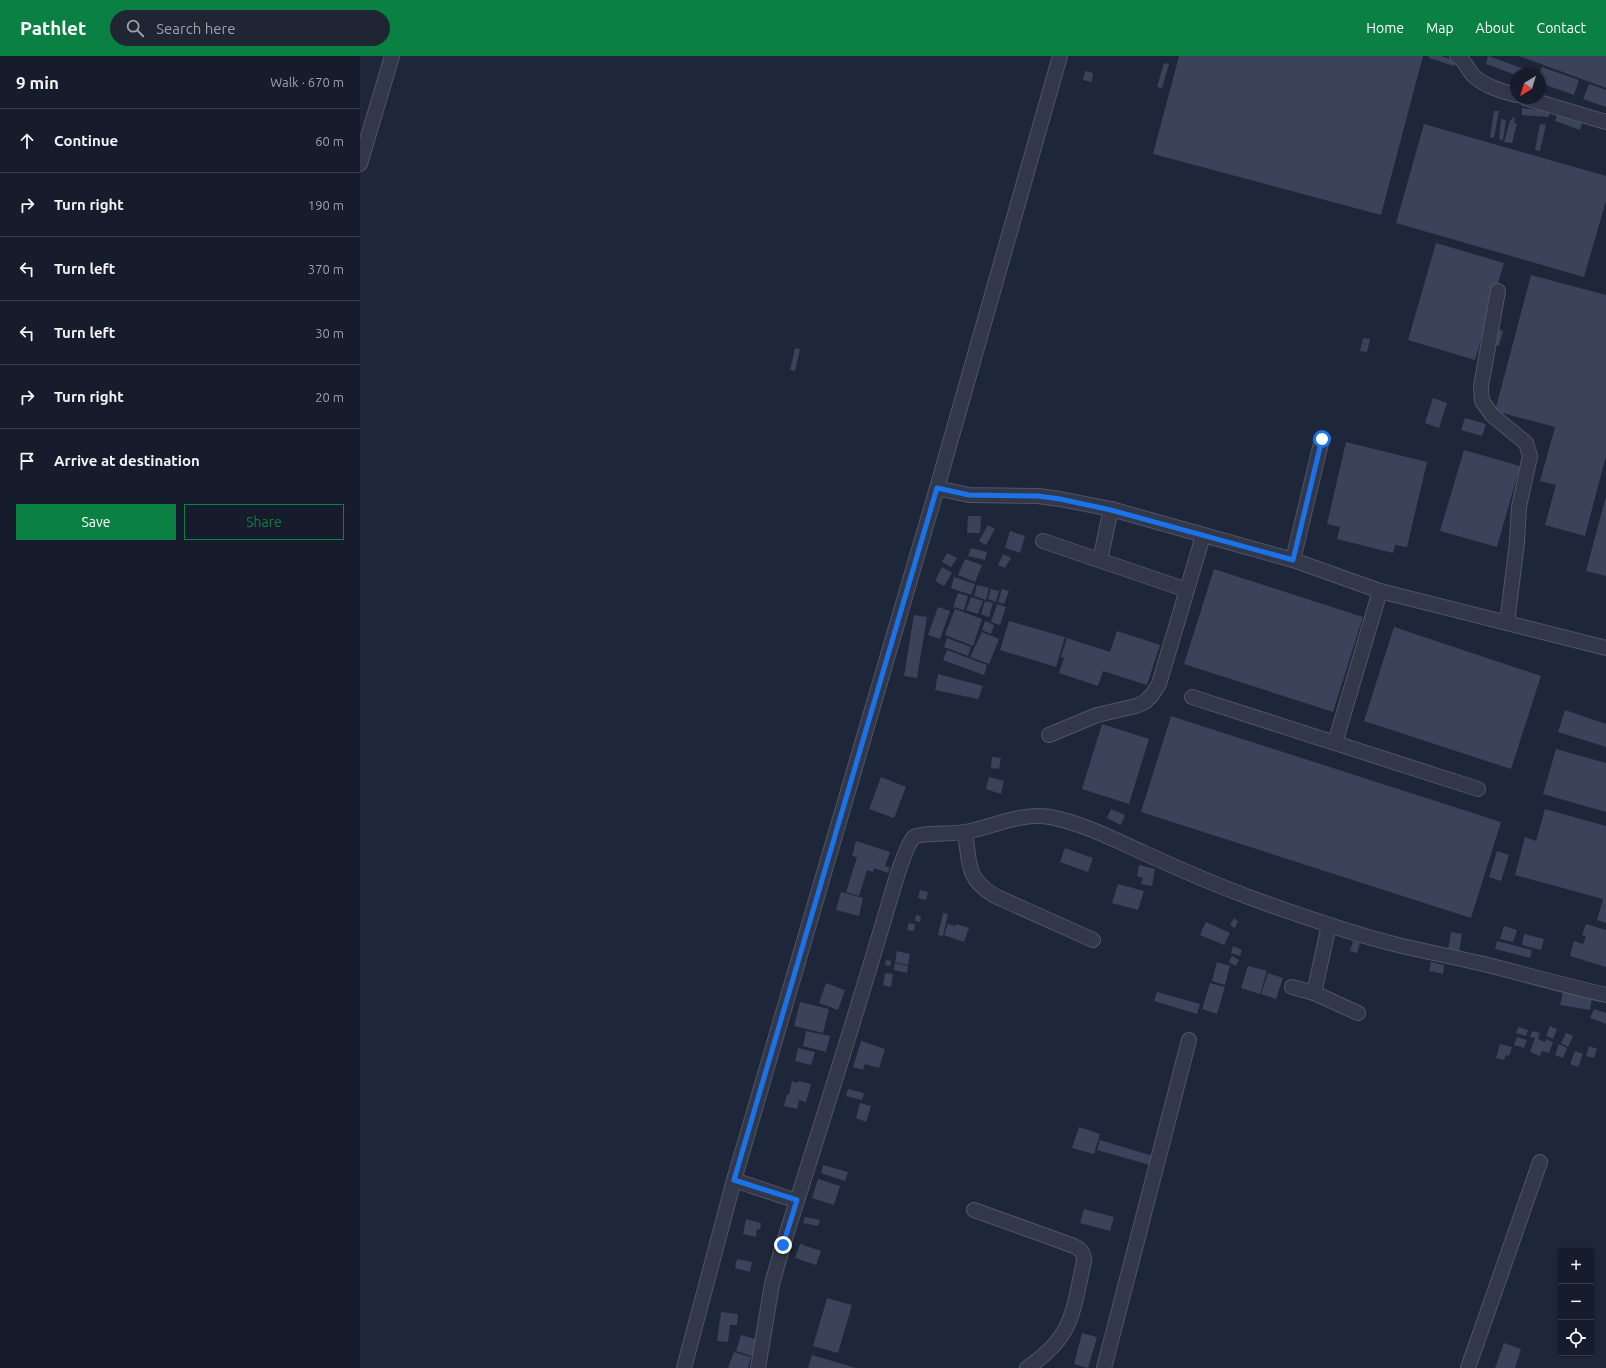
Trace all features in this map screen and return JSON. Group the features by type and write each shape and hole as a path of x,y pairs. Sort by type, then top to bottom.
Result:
{"street":[{"path":"360,164 392,56"},
{"path":"684,1368 734,1180 937,488 1060,56"},
{"path":"1456,56 1461,58 1474,76 1497,90 1510,93"},
{"path":"1545,104 1606,122"},
{"path":"1498,291 1481,386 1482,401 1492,415 1526,443 1530,456 1520,507 1507,623"},
{"path":"1293,560 1322,439"},
{"path":"937,488 969,495 1053,498 1111,510 1293,560 1380,591 1606,648"},
{"path":"1100,560 1111,510"},
{"path":"1049,735 1096,715 1140,704 1145,702 1152,695 1159,684 1203,536"},
{"path":"1043,541 1187,590"},
{"path":"1335,743 1380,591"},
{"path":"1192,697 1478,789"},
{"path":"758,1368 772,1284 797,1200 894,887 907,848 918,834 966,832 1031,816 1046,816 1064,820 1207,881 1329,925 1396,945 1606,995"},
{"path":"966,832 971,874 982,888 995,896 1093,940"},
{"path":"1314,994 1329,925"},
{"path":"1292,987 1314,994 1358,1013"},
{"path":"1104,1368 1189,1040"},
{"path":"1468,1368 1540,1162"},
{"path":"734,1180 797,1200"},
{"path":"974,1210 1074,1246 1080,1249 1084,1255 1084,1261 1070,1321 1055,1344 1027,1368"}],"building":[{"path":"1179,56 1423,56 1381,215 1153,154"},
{"path":"1429,56 1441,56 1456,61 1454,66 1429,58"},
{"path":"1488,56 1522,68 1510,68 1510,73 1486,64"},
{"path":"1519,56 1606,56 1606,88"},
{"path":"1164,63 1169,64 1162,88 1157,87"},
{"path":"1546,68 1579,80 1574,95 1546,85"},
{"path":"1085,71 1093,73 1092,82 1083,80"},
{"path":"1589,84 1606,90 1606,107 1583,99"},
{"path":"1522,108 1549,111 1549,117 1522,115"},
{"path":"1494,111 1499,111 1494,138 1490,137"},
{"path":"1557,115 1582,123 1580,130 1555,121"},
{"path":"1513,117 1515,118 1514,123 1517,124 1512,143 1504,142 1510,120 1512,120"},
{"path":"1501,119 1506,120 1503,140 1499,139"},
{"path":"1424,124 1606,176 1606,201 1584,277 1396,223"},
{"path":"1540,124 1546,125 1540,151 1535,150"},
{"path":"1436,243 1504,263 1475,360 1408,340"},
{"path":"1531,275 1606,295 1606,456 1585,536 1545,525 1556,485 1540,481 1555,427 1495,411"},
{"path":"1498,329 1503,331 1499,346 1494,344"},
{"path":"1363,338 1370,339 1367,352 1360,351"},
{"path":"795,348 800,349 795,371 790,370"},
{"path":"1433,398 1447,403 1439,428 1425,423"},
{"path":"1465,418 1486,424 1482,436 1461,430"},
{"path":"1346,442 1427,462 1407,547 1395,545 1393,553 1337,539 1340,527 1327,524"},
{"path":"1464,450 1520,466 1497,547 1440,531"},
{"path":"1606,496 1606,576 1586,571"},
{"path":"968,516 981,516 980,533 967,533"},
{"path":"988,525 995,529 986,545 979,541"},
{"path":"1010,531 1025,536 1020,553 1005,548"},
{"path":"971,548 987,552 985,560 968,556"},
{"path":"947,553 957,558 951,567 942,562"},
{"path":"1003,554 1011,558 1005,568 998,565"},
{"path":"965,559 982,565 975,582 958,575"},
{"path":"942,567 952,573 944,586 935,581"},
{"path":"1214,569 1363,617 1333,712 1184,664"},
{"path":"954,577 975,584 971,595 951,588"},
{"path":"977,585 989,588 986,600 974,596"},
{"path":"991,589 999,591 996,602 988,599"},
{"path":"1002,589 1009,591 1004,604 998,602"},
{"path":"958,593 968,596 964,610 953,607"},
{"path":"971,597 983,601 978,614 966,610"},
{"path":"985,601 993,603 989,617 981,614"},
{"path":"997,604 1006,607 1000,625 991,622"},
{"path":"938,607 950,611 940,639 928,635"},
{"path":"955,609 982,619 973,646 945,635"},
{"path":"914,615 927,617 917,678 904,676"},
{"path":"985,621 994,625 991,634 982,630"},
{"path":"1009,621 1065,637 1056,667 1000,650"},
{"path":"1394,627 1541,676 1511,769 1364,721"},
{"path":"1117,631 1160,645 1147,685 1103,671 1098,686 1059,673 1064,658 1061,657 1067,638 1110,652"},
{"path":"982,632 999,639 989,664 970,657"},
{"path":"947,638 971,647 968,656 944,647"},
{"path":"947,650 987,665 984,675 943,660"},
{"path":"938,674 983,686 978,699 935,690"},
{"path":"1565,710 1606,724 1606,747 1558,732"},
{"path":"1171,716 1501,822 1471,918 1141,812"},
{"path":"1102,724 1149,739 1129,804 1082,789"},
{"path":"1556,749 1606,763 1606,812 1543,794"},
{"path":"992,757 1001,758 999,769 991,768"},
{"path":"881,777 906,787 894,818 869,809"},
{"path":"989,777 1004,781 1001,794 986,789"},
{"path":"1111,809 1125,815 1121,825 1107,818"},
{"path":"1545,809 1606,826 1606,923 1597,920 1603,899 1515,875 1525,837 1536,841"},
{"path":"856,841 890,852 885,866 890,868 888,873 874,868 873,872 867,870 859,896 846,892 857,857 852,856"},
{"path":"1065,848 1093,858 1088,872 1060,862"},
{"path":"1497,851 1509,855 1501,881 1489,877"},
{"path":"1139,865 1155,869 1152,886 1141,884 1143,878 1137,876"},
{"path":"1118,884 1144,891 1138,910 1112,903"},
{"path":"920,890 928,892 926,900 918,898"},
{"path":"841,892 863,898 859,916 836,910"},
{"path":"943,913 948,914 943,936 938,935"},
{"path":"916,915 921,916 920,922 915,921"},
{"path":"1234,918 1238,921 1235,928 1230,925"},
{"path":"1206,922 1230,933 1224,945 1200,935"},
{"path":"909,923 915,924 914,931 907,930"},
{"path":"948,924 955,926 956,924 969,928 964,942 944,935"},
{"path":"1586,924 1606,930 1606,967 1570,956 1574,941 1583,944 1586,936 1582,935"},
{"path":"1504,926 1517,930 1513,942 1500,939"},
{"path":"1451,932 1462,934 1459,952 1448,950"},
{"path":"1524,934 1544,939 1541,950 1522,945"},
{"path":"1353,941 1360,943 1357,953 1350,951"},
{"path":"1497,941 1532,950 1530,958 1495,949"},
{"path":"1233,946 1242,950 1240,956 1231,953"},
{"path":"897,951 910,954 908,965 895,962"},
{"path":"1232,956 1239,960 1236,966 1229,962"},
{"path":"886,960 891,961 890,966 885,965"},
{"path":"1217,962 1230,966 1225,985 1212,981"},
{"path":"1431,962 1444,965 1443,974 1429,971"},
{"path":"895,963 908,966 907,973 894,970"},
{"path":"1248,966 1267,971 1260,994 1241,988"},
{"path":"885,973 893,974 891,987 883,985"},
{"path":"1268,973 1283,978 1276,999 1261,994"},
{"path":"826,983 845,990 838,1010 819,1003"},
{"path":"1210,983 1225,987 1217,1014 1202,1009"},
{"path":"1157,992 1200,1004 1197,1014 1154,1001"},
{"path":"1563,992 1592,998 1590,1010 1560,1005"},
{"path":"800,1002 829,1009 823,1033 794,1026"},
{"path":"1594,1009 1606,1013 1606,1024 1590,1018"},
{"path":"1550,1026 1557,1029 1553,1039 1546,1036"},
{"path":"1518,1027 1528,1030 1526,1036 1516,1033"},
{"path":"806,1031 830,1036 826,1052 803,1046"},
{"path":"1532,1031 1540,1033 1538,1039 1545,1042 1546,1039 1553,1042 1549,1053 1542,1051 1540,1056 1530,1052 1535,1038 1530,1037"},
{"path":"1566,1033 1573,1036 1568,1047 1561,1043"},
{"path":"1517,1037 1527,1040 1524,1048 1514,1045"},
{"path":"861,1041 885,1049 879,1068 865,1064 863,1070 853,1067"},
{"path":"1500,1044 1512,1047 1509,1056 1506,1055 1504,1060 1496,1058"},
{"path":"1559,1044 1567,1048 1563,1058 1555,1055"},
{"path":"1589,1046 1597,1049 1594,1058 1586,1056"},
{"path":"798,1048 815,1052 811,1065 795,1061"},
{"path":"1575,1051 1583,1054 1578,1067 1570,1064"},
{"path":"792,1081 811,1084 806,1102 794,1099 799,1101 797,1109 784,1106 787,1094 789,1095"},
{"path":"848,1089 864,1093 862,1100 846,1096"},
{"path":"860,1103 871,1106 866,1122 856,1118"},
{"path":"1079,1127 1100,1134 1094,1154 1072,1148"},
{"path":"1100,1140 1153,1156 1150,1165 1097,1150"},
{"path":"823,1165 848,1172 845,1181 821,1173"},
{"path":"818,1179 840,1186 834,1205 812,1198"},
{"path":"1084,1209 1114,1217 1110,1231 1080,1223"},
{"path":"805,1217 820,1220 818,1226 803,1223"},
{"path":"746,1219 761,1223 760,1230 757,1229 756,1237 743,1234"},
{"path":"800,1244 821,1251 816,1265 795,1258"},
{"path":"737,1259 752,1262 750,1272 735,1268"},
{"path":"827,1298 852,1305 838,1353 813,1346"},
{"path":"721,1312 738,1314 737,1325 730,1325 728,1342 717,1341"},
{"path":"1082,1333 1097,1337 1088,1368 1074,1364"},
{"path":"741,1335 760,1340 755,1357 736,1351"},
{"path":"1504,1343 1521,1349 1515,1368 1495,1368"},
{"path":"734,1352 751,1357 748,1368 728,1368"},
{"path":"812,1355 856,1368 808,1368"}],"route":[{"path":"783,1245 797,1200 734,1180 937,488 969,495 1038,496 1060,499 1111,510 1293,560 1322,439"}]}
